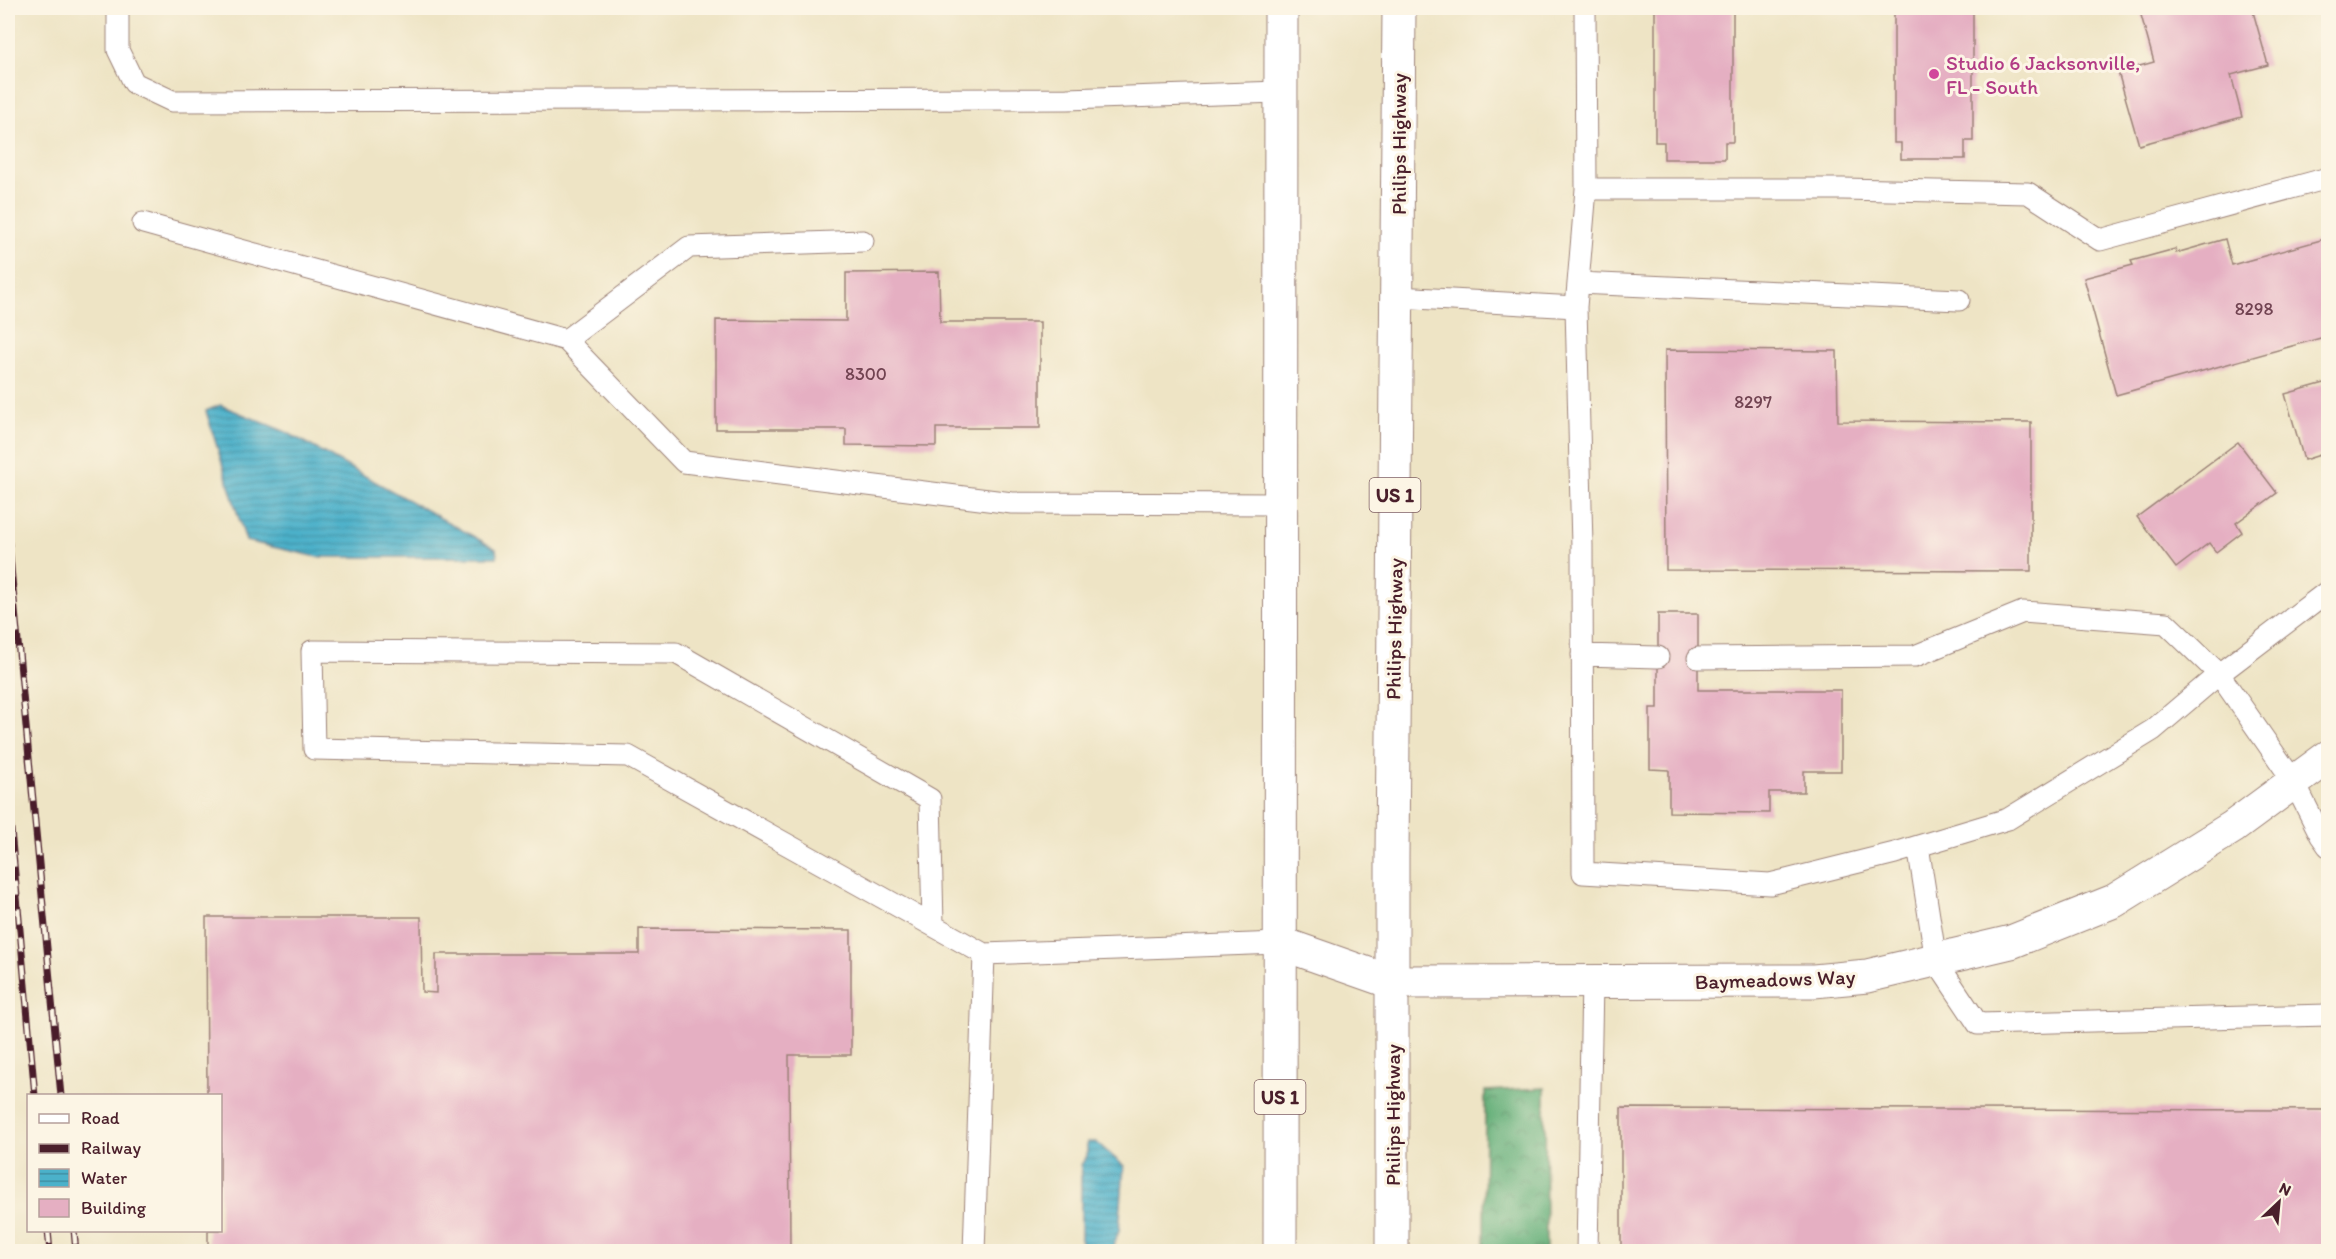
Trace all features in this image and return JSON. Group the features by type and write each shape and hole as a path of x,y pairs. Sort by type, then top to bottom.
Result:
{"main road":[{"name":"US 1","path":"1280,1251 1281,8"},
{"name":"Philips Highway","path":"1392,1251 1391,982 1399,8"},
{"name":"Baymeadows Way","path":"1280,943 1391,982 1814,981 1867,976 2011,942 2114,901 2233,827 2328,757"}],"lane":[{"path":"118,8 118,50 134,83 172,101 1067,99 1282,92"},
{"path":"1585,8 1586,189 1576,307 1583,873 1770,884 1918,846 2007,819 2153,730 2219,674 2328,591"},
{"path":"1586,189 1844,189 2028,193 2100,240 2328,178"},
{"path":"143,223 566,340 684,462 1012,503 1280,504"},
{"path":"566,340 689,247 863,241"},
{"path":"1578,283 1959,300"},
{"path":"1397,297 1576,307"},
{"path":"1698,658 1915,656 2023,612 2166,623 2219,674 2294,782 2328,846"},
{"path":"933,925 930,799 676,653 312,651 314,749 628,756 984,954 1280,943"},
{"path":"1582,655 1658,657"},
{"path":"1918,846 1936,961 1978,1024 2328,1015"},
{"path":"974,1251 984,954"},
{"path":"1587,1251 1592,981"}],"green space":[{"path":"1545,1088 1546,1251 1484,1251 1485,1091"}],"water":[{"path":"220,405 286,432 496,549 497,557 318,557 246,541 206,411"},
{"path":"1087,1142 1096,1142 1124,1166 1119,1231 1111,1251 1081,1251 1081,1165 1087,1156"}],"building":[{"path":"1655,8 1733,8 1733,142 1725,142 1725,159 1664,159 1664,142 1655,142"},
{"name":"Studio 6 Jacksonville, FL - South","path":"1894,8 1973,8 1973,141 1965,141 1965,159 1901,159 1901,143 1894,143"},
{"path":"2139,8 2252,8 2268,65 2231,75 2242,117 2139,145 2118,72 2154,62"},
{"path":"2328,238 2328,336 2116,395 2084,278 2133,265 2131,261 2175,249 2176,253 2225,239 2232,265"},
{"path":"939,272 940,322 1040,322 1040,428 936,428 936,446 846,445 846,429 716,429 716,320 846,321 846,273"},
{"path":"1665,350 1837,351 1838,421 2031,422 2031,571 1666,570"},
{"path":"2328,382 2328,482 2320,455 2304,460 2285,394"},
{"path":"2238,442 2277,493 2236,523 2242,532 2216,552 2209,543 2176,568 2137,517"},
{"path":"1658,614 1698,614 1698,690 1841,690 1841,771 1804,771 1804,792 1769,792 1769,813 1669,812 1669,770 1650,769 1650,708 1658,708"},
{"path":"206,917 421,917 422,992 436,993 436,954 639,954 639,929 851,930 851,1055 789,1055 790,1252 208,1252 208,1232 222,1232 222,1094 207,1094"},
{"path":"1621,1108 2328,1110 2328,1252 1621,1252"}],"railway":[{"path":"8,536 61,1094"},
{"path":"8,797 35,1094"},
{"path":"48,1232 50,1252"},
{"path":"74,1232 76,1252"}],"place":[{"name":"Studio 6 Jacksonville, FL - South","path":"1934,74"}]}
